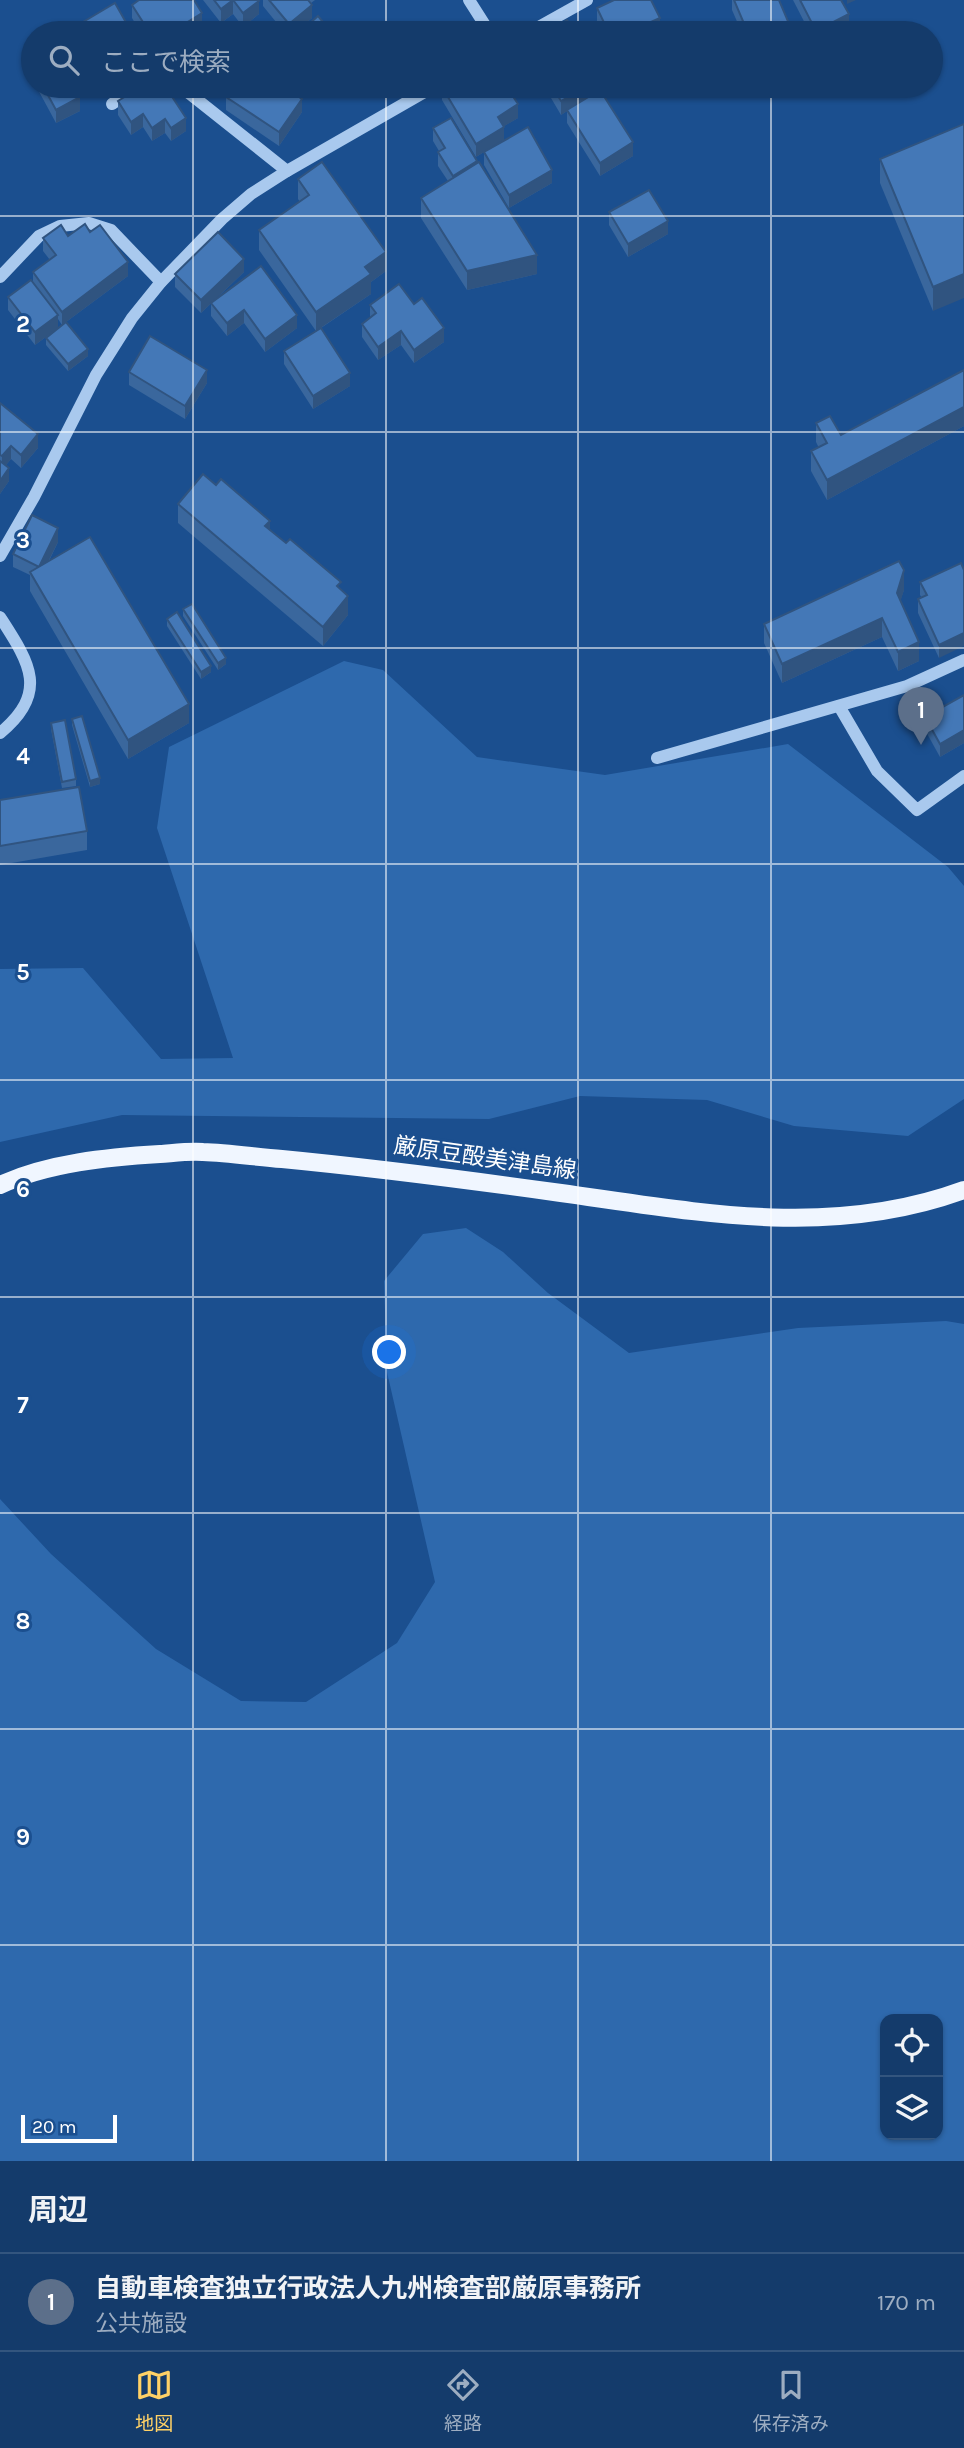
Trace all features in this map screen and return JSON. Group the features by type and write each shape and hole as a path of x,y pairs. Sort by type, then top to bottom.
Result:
{"main road":[{"name":"厳原豆酘美津島線","path":"0,1185 66,1166 129,1156 201,1152 373,1168 699,1212 773,1219 835,1218 901,1209 964,1190"}],"street":[{"path":"469,0 482,21"},
{"path":"549,21 587,0"},
{"path":"112,104 121,98"},
{"path":"195,98 287,171"},
{"path":"0,556 34,497 96,375 132,317 160,282 222,219 251,194 414,98"},
{"path":"0,276 38,236 60,226 89,223 111,230 160,282"},
{"path":"0,617 25,657 32,686 16,720 0,733"},
{"path":"657,758 907,686 964,660"},
{"path":"839,706 877,772 917,810 964,776"}],"shaded area":[{"path":"344,661 383,670 477,757 605,775 788,744 948,867 964,886 964,1099 908,1136 794,1126 707,1100 580,1096 489,1119 122,1115 0,1142 0,969 83,968 161,1059 233,1058 157,828 169,747"},
{"path":"466,1228 503,1252 548,1293 629,1353 798,1328 946,1321 964,1324 964,2161 0,2161 0,1499 51,1554 156,1649 241,1701 306,1702 397,1643 435,1582 387,1372 384,1281 423,1234"}],"building":[{"path":"139,0 194,0 202,13 189,21 142,21 132,5"},
{"path":"214,0 233,0 221,9"},
{"path":"233,0 258,0 259,1 243,13"},
{"path":"269,0 308,0 312,5 293,21 286,21"},
{"path":"614,0 651,0 660,18 653,21 603,21 597,8"},
{"path":"734,0 779,0 788,21 743,21"},
{"path":"800,0 841,0 849,14 835,21 811,21"},
{"path":"115,3 125,21 85,21"},
{"path":"50,98 78,98 56,110"},
{"path":"123,98 173,98 186,118 171,128 165,119 152,128 143,114 131,122 118,101"},
{"path":"228,98 302,99 279,132"},
{"path":"449,98 514,98 518,104 498,117 504,127 476,144"},
{"path":"587,98 605,98 633,142 600,163 567,110"},
{"path":"451,118 477,161 453,176 438,152 445,148 433,128"},
{"path":"964,124 964,274 933,287 880,159"},
{"path":"528,127 552,170 509,195 484,152"},
{"path":"322,162 386,252 365,267 371,274 316,312 259,230 309,195 298,179"},
{"path":"479,162 537,255 467,271 421,198"},
{"path":"649,190 668,221 628,244 609,212"},
{"path":"85,224 90,232 100,225 128,262 62,312 33,272 56,255 43,238 61,225 68,236"},
{"path":"218,232 244,259 201,300 175,274"},
{"path":"261,266 297,315 265,339 244,310 227,323 211,303"},
{"path":"31,280 58,315 35,332 8,297"},
{"path":"399,284 414,304 422,298 444,328 414,350 401,331 378,347 362,324 376,313 370,305"},
{"path":"66,322 88,349 68,364 46,338"},
{"path":"321,328 350,373 313,396 284,351"},
{"path":"150,336 207,370 185,406 129,372"},
{"path":"964,370 964,407 827,480 811,451 827,443 816,423 830,416 841,435"},
{"path":"0,403 38,434 21,455 11,446 0,455"},
{"path":"0,461 9,468 0,481"},
{"path":"203,474 216,485 221,479 270,521 265,526 286,543 290,539 341,582 337,586 348,596 323,627 178,504"},
{"path":"32,515 58,528 39,567 13,554"},
{"path":"90,537 189,704 128,740 30,572"},
{"path":"899,561 904,570 897,593 919,642 898,652 882,618 782,664 764,624"},
{"path":"961,563 964,570 964,633 939,645 918,599 927,595 920,582"},
{"path":"192,604 226,658 218,663 183,609"},
{"path":"177,612 211,666 201,672 167,619"},
{"path":"964,695 964,730 940,744 925,717"},
{"path":"82,716 100,778 90,781 72,719"},
{"path":"65,720 76,779 62,782 51,723"},
{"path":"79,787 87,831 0,846 0,800"}],"place":[{"name":"自動車検査独立行政法人九州検査部厳原事務所","path":"921,745"}]}
